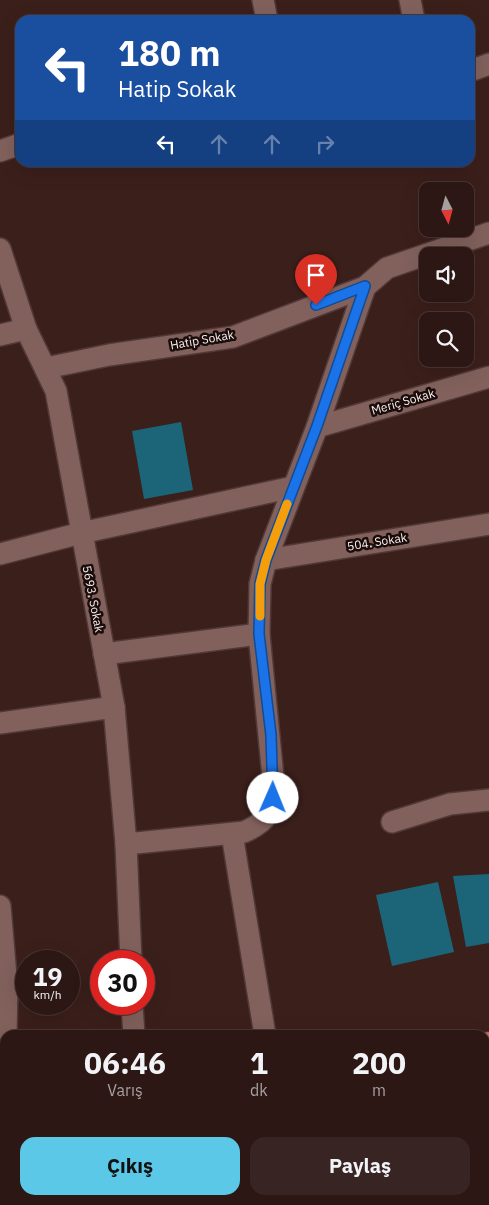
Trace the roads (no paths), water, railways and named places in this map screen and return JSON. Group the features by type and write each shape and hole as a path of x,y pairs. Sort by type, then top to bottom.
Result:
{"street":[{"path":"263,0 265,15"},
{"path":"410,0 413,15"},
{"path":"475,69 489,64"},
{"path":"0,151 15,146"},
{"name":"Hatip Sokak","path":"46,368 109,354 233,337 365,286 387,268 489,233"},
{"name":"5693. Sokak","path":"0,249 26,328 56,391 80,533 114,707 126,844 130,950"},
{"path":"126,844 232,834 258,826 272,809 274,787 272,743 259,634 260,584 266,560 317,426 365,286"},
{"path":"0,335 26,328"},
{"name":"Meriç Sokak","path":"317,426 489,377"},
{"path":"0,554 80,533 293,487"},
{"name":"504. Sokak","path":"266,560 489,524"},
{"path":"104,654 259,634"},
{"path":"0,723 114,707"},
{"path":"392,822 450,804 489,800"},
{"path":"232,834 263,1030"},
{"path":"0,906 7,988 6,1030"},
{"path":"133,1015 134,1030"}]}
